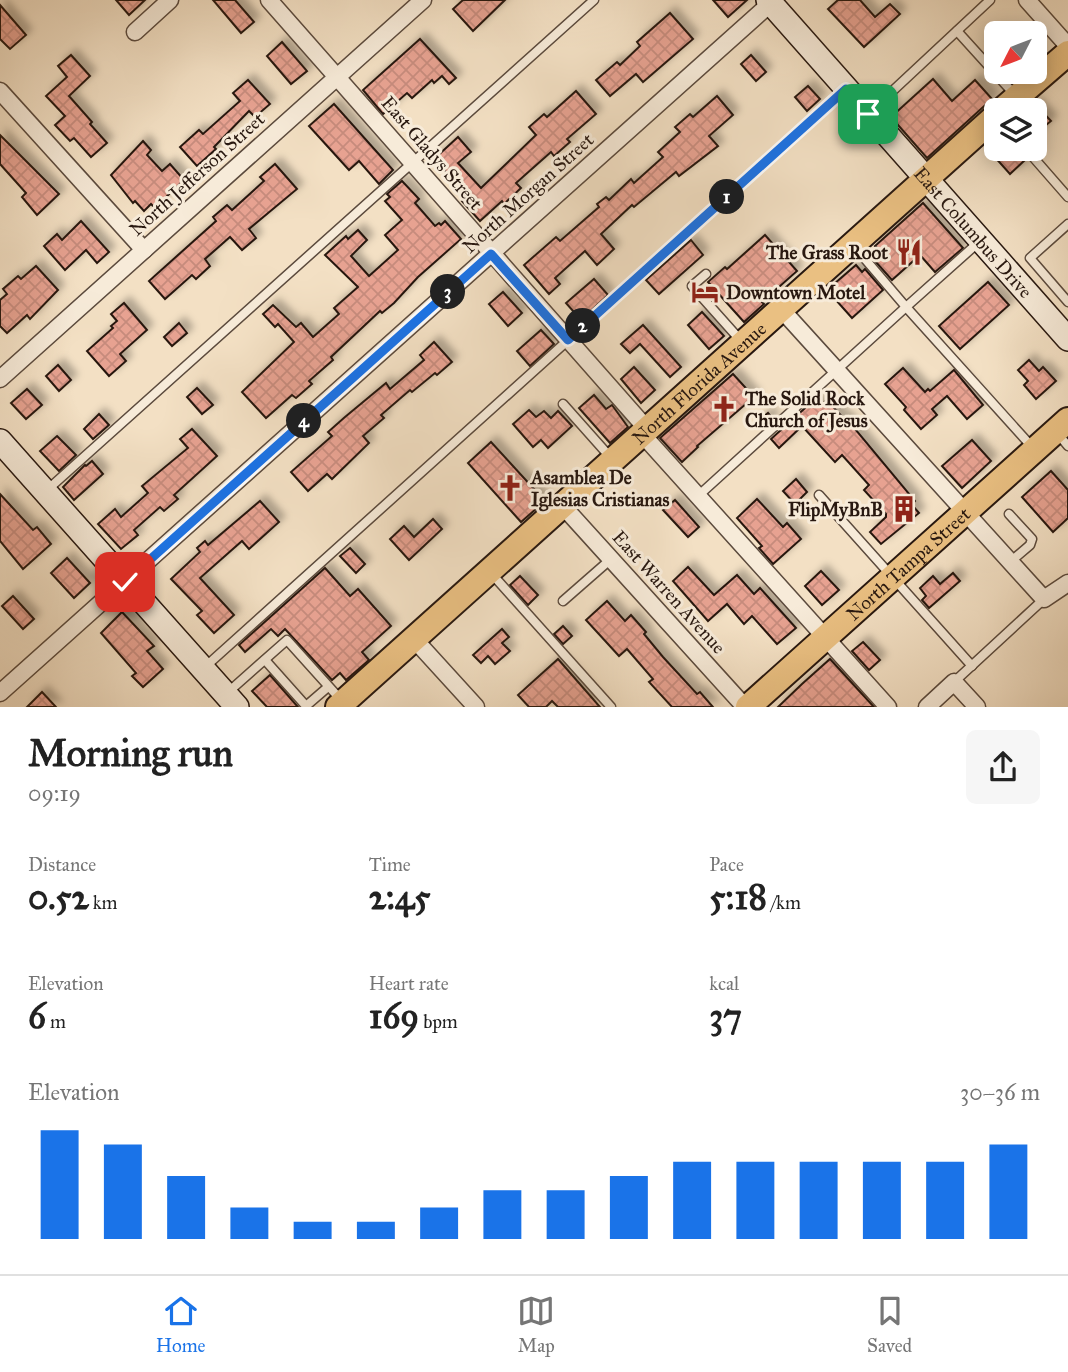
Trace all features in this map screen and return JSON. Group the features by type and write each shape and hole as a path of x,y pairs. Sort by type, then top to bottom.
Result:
{"main road":[{"name":"East Columbus Drive","path":"770,2 980,241 1022,268 1056,302 1067,337"},
{"path":"1017,98 1068,52"},
{"name":"North Florida Avenue","path":"336,699 415,640 984,127"},
{"name":"North Tampa Street","path":"746,707 1035,450 1064,433"},
{"path":"0,441 234,704"}],"street":[{"path":"135,32 170,0"},
{"name":"East Gladys Street","path":"269,0 568,340 698,496 888,707"},
{"name":"North Jefferson Street","path":"0,379 423,0"},
{"path":"1027,0 1068,46"},
{"name":"North Morgan Street","path":"0,693 770,2"},
{"path":"0,91 144,250"},
{"path":"782,310 1044,599 1068,583"},
{"name":"East Warren Avenue","path":"562,505 746,707"},
{"path":"415,640 476,707"},
{"path":"927,707 954,682 976,707"}],"lane":[{"path":"46,492 594,0"},
{"path":"868,114 990,0"},
{"path":"957,31 1006,98"},
{"path":"203,669 846,89"},
{"path":"1036,161 1068,197"},
{"path":"1022,268 1068,223"},
{"path":"698,496 980,241"},
{"path":"865,260 1035,450"},
{"path":"706,274 692,286 744,344"},
{"path":"563,404 613,460"},
{"path":"819,495 972,666"},
{"path":"1009,514 1031,539 1030,545 1010,562"},
{"path":"563,601 611,559"},
{"path":"489,571 611,707"},
{"path":"954,682 1044,599"},
{"path":"234,704 265,660 287,640 336,699 306,706 265,660"}],"building":[{"path":"116,0 145,0 129,15"},
{"path":"213,0 235,0 254,22 241,33"},
{"path":"463,0 505,0 473,31 453,9"},
{"path":"713,0 747,0 728,17"},
{"path":"838,0 860,0 875,17 890,4 900,14 864,47 828,9"},
{"path":"0,5 26,35 10,49 0,39"},
{"path":"670,13 693,39 643,82 636,74 610,96 596,80 617,62 620,65 640,46 637,42"},
{"path":"420,39 456,78 449,84 442,76 434,83 432,80 412,98 407,93 383,114 363,90"},
{"path":"282,42 307,71 291,84 267,56"},
{"path":"71,55 90,76 69,96 107,143 91,157 74,138 70,141 55,125 65,116 46,96 67,77 58,66"},
{"path":"751,55 766,72 756,81 741,64"},
{"path":"933,79 952,101 975,80 991,98 984,98 984,106 927,158 891,117"},
{"path":"248,80 270,104 255,117 249,111 214,147 216,149 197,166 180,147 199,130 203,134 240,101 233,93"},
{"path":"808,86 820,99 807,111 795,97"},
{"path":"576,91 596,114 567,139 570,142 554,156 551,152 516,183 521,188 504,204 502,201 480,221 462,201 468,196 434,159 458,137 471,152 458,163 481,188 536,135 529,127 544,114 547,117"},
{"path":"717,96 733,115 709,136 718,146 679,176 676,172 634,207 632,205 601,234 614,249 597,265 585,251 555,278 560,284 549,294 524,265 556,237 560,241 599,207 597,204 606,197 609,200 631,179 634,183 663,157 658,152 680,132 675,127 690,114 693,117"},
{"path":"334,104 393,170 379,184 359,161 349,170 309,126"},
{"path":"0,135 59,194 37,215 22,197 26,193 0,164"},
{"path":"143,141 151,150 147,155 162,171 170,164 184,180 162,201 153,206 151,204 144,211 135,201 133,203 111,175"},
{"path":"998,161 1024,161 1010,174"},
{"path":"275,164 297,189 249,229 256,238 242,250 230,237 205,259 210,266 196,279 192,275 165,299 149,281 216,221 213,217 227,205 232,210 264,181 260,177"},
{"path":"402,181 419,199 415,203 435,226 445,221 461,239 418,277 394,303 382,313 380,311 331,357 333,360 309,381 312,384 296,398 292,395 266,418 242,392 294,342 278,324 275,327 263,314 273,305 296,327 301,323 313,337 339,314 334,308 358,287 325,255 346,236 348,239 358,230 367,240 351,256 369,276 398,250 385,235 402,220 385,201 390,197 387,194"},
{"path":"923,203 963,248 935,272 920,255 892,280 875,261 883,254 875,246"},
{"path":"81,221 109,252 97,263 86,250 65,270 44,246 57,234 62,240"},
{"path":"765,235 797,271 744,322 708,282"},
{"path":"691,240 703,255 659,294 646,280"},
{"path":"856,265 862,272 865,269 883,290 852,318 827,290"},
{"path":"36,266 58,290 30,319 27,315 7,333 0,326 0,300 7,294 3,289"},
{"path":"594,279 608,295 581,320 566,303"},
{"path":"988,282 1009,305 960,349 939,326"},
{"path":"503,292 522,313 508,326 489,304"},
{"path":"124,303 147,330 120,354 126,361 109,376 87,351 113,328 111,326 117,321 111,314"},
{"path":"702,312 724,336 709,349 688,325"},
{"path":"179,323 187,333 172,346 164,337"},
{"path":"643,325 681,367 670,377 640,344 630,353 621,344"},
{"path":"541,330 554,344 530,366 517,351"},
{"path":"434,342 452,362 412,392 410,390 381,415 384,418 363,436 369,443 332,479 327,474 308,491 291,472 332,436 328,432 345,417 386,383 390,389 424,360 420,355"},
{"path":"1029,360 1039,371 1043,367 1056,381 1036,399 1024,385 1028,381 1018,370"},
{"path":"58,365 71,380 59,391 46,376"},
{"path":"634,367 655,390 641,403 621,379"},
{"path":"903,368 925,392 928,389 930,391 954,370 983,405 967,419 947,396 932,409 937,415 921,429 885,384"},
{"path":"733,374 754,397 682,462 660,438"},
{"path":"197,388 213,405 202,414 187,397"},
{"path":"27,389 42,405 26,419 11,403"},
{"path":"594,395 606,409 612,405 628,427 610,443 579,408"},
{"path":"815,399 820,406 827,400 845,420 846,418 915,501 912,505 919,513 881,544 870,532 886,514 864,490 869,485 842,455 835,462 802,426 779,448 771,439"},
{"path":"529,410 536,417 544,411 551,418 558,411 572,426 548,448 541,440 533,447 513,424"},
{"path":"768,413 773,419 762,429 756,423"},
{"path":"99,414 109,425 93,439 84,429"},
{"path":"192,429 217,456 174,495 178,499 164,511 160,507 134,530 138,535 121,549 98,524 115,509 121,517 148,493 142,486 188,448 180,439"},
{"path":"57,436 76,455 59,471 40,451"},
{"path":"972,440 991,461 962,488 942,466"},
{"path":"491,442 545,501 521,522 468,463"},
{"path":"92,461 103,474 74,500 63,487"},
{"path":"1051,471 1068,490 1068,518 1053,532 1022,497"},
{"path":"796,479 807,492 795,504 783,491"},
{"path":"0,494 33,530 37,527 51,544 23,569 0,541"},
{"path":"757,499 783,527 787,523 801,539 773,564 759,548 762,546 737,518"},
{"path":"675,500 699,527 688,537 663,510"},
{"path":"260,501 279,522 249,549 242,541 200,578 234,615 214,633 197,615 202,611 171,579 200,552 197,548 205,541 208,545"},
{"path":"433,519 442,529 409,560 390,539 404,526 414,537"},
{"path":"350,548 365,564 356,573 340,556"},
{"path":"67,558 90,583 74,598 51,573"},
{"path":"688,567 714,595 737,575 754,594 760,588 796,628 777,644 752,616 744,624 727,604 708,621 673,581"},
{"path":"325,568 350,596 358,589 391,626 362,652 369,660 346,680 340,673 332,680 285,629 278,636 271,629 245,652 239,645"},
{"path":"821,571 839,590 822,605 805,586"},
{"path":"953,573 960,581 929,608 922,600 926,596 920,588 933,576 940,584"},
{"path":"520,576 538,595 528,605 510,585"},
{"path":"13,596 34,619 23,629 2,606"},
{"path":"607,601 625,621 631,615 663,657 697,694 700,692 713,707 672,707 649,682 653,679 627,649 619,656 586,620"},
{"path":"122,612 154,646 147,651 163,669 143,687 132,676 136,673 101,633"},
{"path":"563,626 572,636 563,644 554,634"},
{"path":"502,629 509,637 502,643 510,651 495,664 488,656 481,663 473,655"},
{"path":"863,642 880,660 869,670 852,651"},
{"path":"558,659 600,707 558,707 552,701 546,707 529,707 518,695"},
{"path":"830,659 874,707 778,707 802,684"},
{"path":"270,675 298,707 267,707 252,691"},
{"path":"42,692 56,707 27,707"}],"place":[{"name":"The Grass Root","path":"909,252"},
{"name":"Downtown Motel","path":"705,292"},
{"name":"The Solid Rock Church of Jesus","path":"724,409"},
{"name":"Asamblea De Iglesias Cristianas","path":"510,488"},
{"name":"FlipMyBnB","path":"904,509"}],"route":[{"path":"125,582 491,254 568,340 846,89 868,114"}]}
